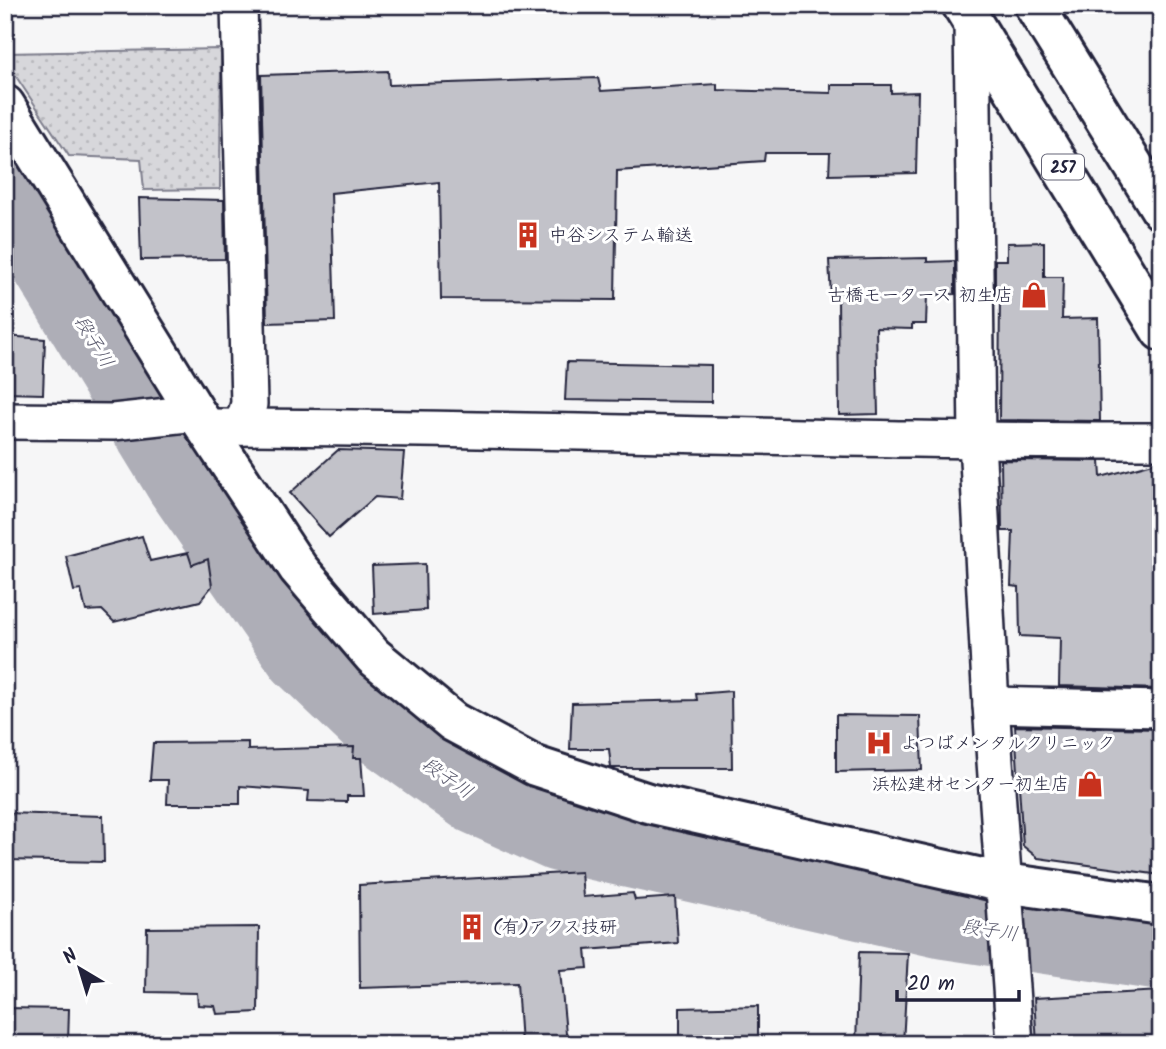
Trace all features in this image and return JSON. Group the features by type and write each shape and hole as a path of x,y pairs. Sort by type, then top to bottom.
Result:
{"main road":[{"path":"1034,5 1161,210"},
{"name":"257","path":"967,13 1161,331"},
{"path":"5,104 298,569 349,631 418,696 490,744 567,779 648,803 1005,899 1161,905"}],"street":[{"path":"204,421 249,404 239,5"},
{"path":"967,13 977,441 991,705 1015,1044"},
{"path":"5,421 204,421 977,441 1161,441"},
{"path":"991,705 1161,709"}],"shaded area":[{"path":"221,49 220,189 144,190 141,159 69,156 5,60 5,53"}],"building":[{"path":"388,71 389,85 598,78 601,91 717,84 717,90 831,93 831,85 891,85 891,93 918,92 916,173 829,175 830,153 765,153 764,161 617,171 615,300 441,299 439,182 331,193 335,321 267,323 261,75"},
{"path":"139,198 224,200 225,259 141,260"},
{"path":"1044,242 1044,277 1063,277 1062,319 1098,318 1100,421 999,420 1000,293 995,293 995,260 1007,260 1007,243"},
{"path":"927,258 927,262 955,261 955,294 927,295 926,324 912,324 912,329 876,328 878,414 839,415 838,298 831,298 829,260"},
{"path":"5,336 45,339 43,394 5,393"},
{"path":"567,362 711,365 711,402 565,400"},
{"path":"338,450 404,452 400,499 375,497 329,537 290,493"},
{"path":"1001,460 1100,461 1101,477 1161,461 1161,689 1059,686 1060,638 1020,636 1019,587 1011,586 1013,531 1002,531"},
{"path":"142,536 150,561 188,553 192,565 208,559 212,586 200,601 114,622 102,610 86,611 81,590 74,591 66,556"},
{"path":"425,564 426,610 374,614 372,566"},
{"path":"731,691 732,768 611,768 609,749 570,749 572,703 697,700 696,694"},
{"name":"よつばメンタルクリニック","path":"836,715 920,716 922,770 836,772"},
{"name":"浜松建材センター初生店","path":"1015,726 1161,729 1161,875 1038,858 1023,846"},
{"path":"248,742 248,750 354,747 353,758 361,758 364,796 347,796 347,802 308,801 309,791 240,786 240,804 167,804 168,780 150,780 153,743"},
{"path":"5,813 103,816 104,862 5,860"},
{"name":"(有)アクス技研","path":"581,872 583,897 633,893 635,900 675,897 678,943 586,950 588,968 560,970 567,1044 521,1044 517,983 360,988 359,885"},
{"path":"259,927 258,1012 217,1014 215,1006 198,1005 197,993 146,992 147,928"},
{"path":"859,952 908,953 903,1044 856,1044"},
{"path":"1161,991 1161,1044 1037,1044 1034,998"},
{"path":"758,1006 758,1044 680,1044 680,1008"},
{"path":"5,1008 69,1009 68,1044 5,1044"}],"waterway":[{"name":"段子川","path":"5,193 182,482 302,655 376,726 475,797 559,835 944,922 1161,954"}],"place":[{"name":"中谷システム輸送","path":"528,235"},
{"name":"古橋モータース 初生店","path":"1034,295"},
{"name":"よつばメンタルクリニック","path":"879,743"},
{"name":"浜松建材センター初生店","path":"1090,784"},
{"name":"(有)アクス技研","path":"472,927"}]}
